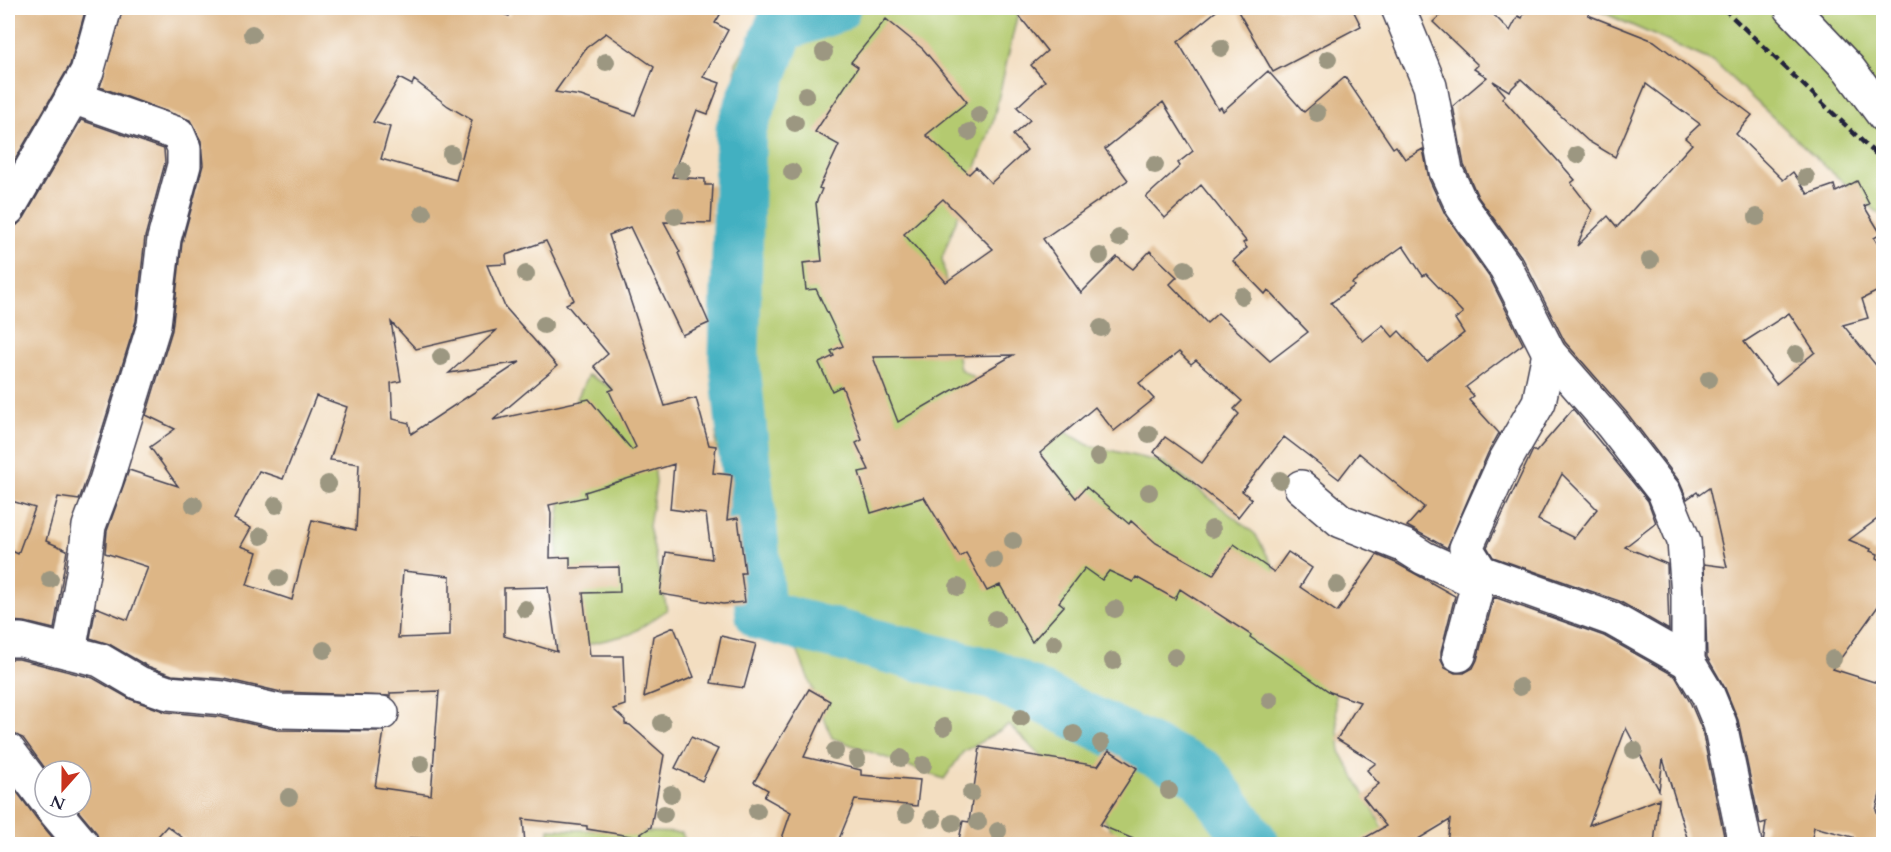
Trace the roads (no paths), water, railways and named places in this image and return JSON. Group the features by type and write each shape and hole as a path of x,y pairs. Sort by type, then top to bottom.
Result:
{"street":[{"path":"8,209 87,72 105,8"},
{"path":"1398,8 1430,86 1446,171 1462,206 1506,268 1549,353 1612,425 1664,492 1684,541 1688,596 1688,662"},
{"path":"1791,8 1849,69 1884,116"},
{"path":"69,652 89,526 154,325 164,240 184,165 184,148 178,134 72,98"},
{"path":"1459,655 1480,577 1466,548 1505,461 1539,402 1549,353"},
{"path":"1301,487 1341,521 1480,577 1612,619 1688,662 1708,695 1720,724 1745,844"},
{"path":"8,640 21,640 100,660 139,683 168,693 223,698 279,711 382,712"},
{"path":"8,750 33,783"},
{"path":"61,819 82,844"}],"waterway":[{"path":"835,8 780,27 741,129 734,357 761,615 994,675 1202,774 1254,844"}],"railway":[{"path":"1723,8 1884,162"}]}
